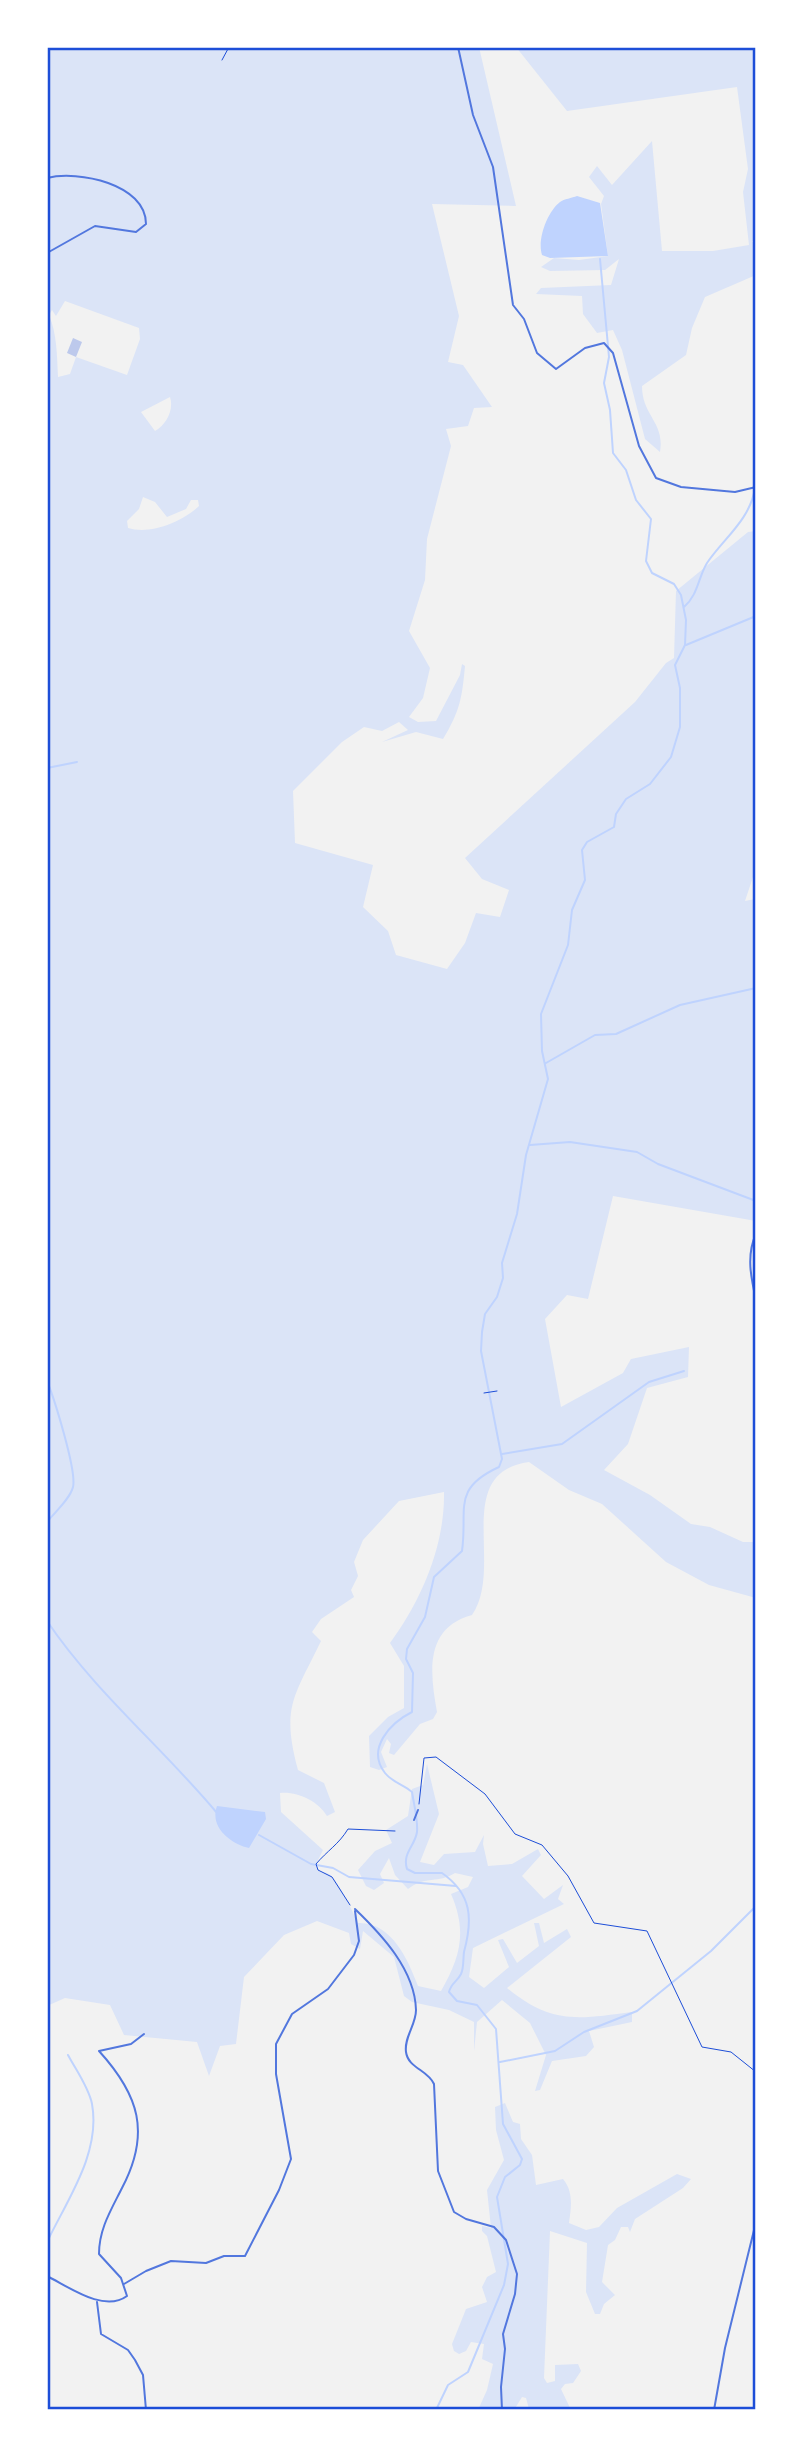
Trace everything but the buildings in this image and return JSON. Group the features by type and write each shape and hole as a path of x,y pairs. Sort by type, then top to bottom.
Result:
{"street":[{"path":"458,47 473,116 493,167 509,289 537,353 556,369 585,348 604,343 613,353 639,446 656,478 681,487 735,492 756,487"},
{"path":"47,178 75,176 121,188 141,206 146,225 136,232 95,226 47,253"},
{"path":"756,1234 751,1246 750,1269 756,1300"},
{"path":"414,1821 418,1810"},
{"path":"355,1909 399,1960 408,1978 416,2009 406,2052 410,2061 428,2075 434,2084 438,2171 454,2212 466,2220 494,2227 506,2240 517,2274 517,2286 504,2326 502,2410"},
{"path":"124,2284 146,2271 171,2262 206,2263 224,2256 245,2256 279,2190 291,2159 276,2074 276,2044 292,2014 328,1989 354,1955 359,1941 355,1909"},
{"path":"47,2276 97,2301 125,2298 124,2284 99,2254 100,2238 130,2168 140,2128 125,2084 99,2051 131,2044 144,2034"},
{"path":"714,2410 725,2347 756,2222"},
{"path":"97,2301 102,2334 128,2350 144,2375 146,2410"}],"path":[{"path":"222,60 229,47"},
{"path":"484,1393 497,1391"},
{"path":"418,1810 424,1758 436,1757 485,1794 515,1834 542,1845 568,1875 594,1923 647,1931 702,2047 731,2052 756,2072"},
{"path":"355,1909 347,1903 332,1877 318,1870 316,1864 325,1851 340,1843 348,1829 395,1830"}],"shaded area":[{"path":"47,47 479,47 516,206 432,204 459,316 448,362 463,365 492,407 474,408 468,426 446,429 451,446 427,539 425,580 409,631 430,668 423,698 409,717 418,722 436,721 460,675 462,664 465,666 461,696 457,712 443,739 416,732 382,742 408,730 399,722 382,731 364,727 342,742 293,791 295,843 373,865 363,907 388,931 396,955 447,969 465,943 476,913 500,917 509,890 482,879 465,858 635,702 666,663 674,658 676,591 748,532 756,531 756,826 753,827 753,877 745,901 755,899 756,883 756,1221 613,1196 588,1299 567,1295 545,1319 561,1407 623,1373 631,1359 689,1347 688,1377 647,1388 628,1444 604,1470 650,1495 691,1524 710,1527 743,1542 756,1542 756,1598 709,1585 666,1562 602,1504 569,1490 529,1462 506,1470 492,1484 485,1503 481,1595 472,1615 456,1621 445,1630 438,1641 432,1668 437,1712 433,1719 420,1724 394,1755 389,1753 391,1744 387,1739 381,1752 387,1767 379,1770 370,1767 369,1736 388,1717 404,1708 404,1666 390,1643 412,1609 429,1572 440,1532 444,1492 399,1501 363,1540 354,1562 358,1576 351,1590 354,1597 321,1619 312,1632 321,1641 293,1703 293,1749 298,1770 324,1783 335,1812 327,1816 313,1802 300,1795 280,1793 281,1812 323,1850 316,1864 318,1870 333,1877 358,1923 370,1924 380,1929 397,1944 418,1986 441,1991 460,1943 459,1920 451,1894 468,1887 473,1877 455,1873 421,1882 408,1889 395,1875 389,1858 380,1874 384,1883 374,1890 366,1886 358,1870 375,1851 392,1843 386,1830 408,1816 412,1789 423,1785 427,1764 439,1814 420,1862 434,1865 444,1854 475,1852 484,1835 483,1844 488,1866 512,1864 538,1849 541,1855 522,1876 544,1899 563,1885 558,1899 564,1904 473,1948 469,1977 484,1988 509,1967 498,1940 503,1939 517,1963 539,1946 534,1923 539,1923 544,1943 567,1929 571,1937 507,1988 538,2008 566,2017 632,2012 632,2022 589,2031 594,2047 586,2056 552,2061 540,2090 535,2091 546,2055 530,2023 502,2000 477,2022 474,2051 474,2022 449,2010 412,2002 404,1996 394,1957 363,1931 360,1949 351,1944 349,1933 317,1921 284,1935 244,1977 236,2044 220,2046 209,2076 197,2042 124,2035 110,2005 65,1998 47,2006","holes":["65,301 139,328 140,339 127,375 76,357 70,374 58,377 55,337 49,315 52,310 56,316","170,397 168,416 155,431 141,412","143,497 155,502 167,517 186,509 191,500 198,500 199,506 165,526 146,530 128,528 127,521 139,509"]},
{"path":"516,47 756,47 756,236 752,242 756,242 756,275 705,297 692,328 686,355 642,386 646,405 659,433 660,452 645,439 622,350 613,330 597,333 583,314 582,296 536,294 541,288 611,285 619,259 605,270 550,271 541,267 554,258 579,260 608,256 601,204 604,196 589,177 597,166 612,185 652,141 662,251 713,251 749,245 743,192 748,169 737,87 567,111"},
{"path":"505,2103 513,2122 520,2124 521,2139 532,2155 536,2185 563,2179 570,2195 569,2223 586,2230 599,2227 617,2208 677,2174 691,2179 683,2188 635,2219 630,2232 628,2227 621,2227 615,2240 608,2245 602,2282 615,2295 604,2304 600,2314 595,2314 586,2292 587,2243 550,2231 544,2378 547,2383 555,2381 555,2365 578,2364 581,2371 573,2383 565,2384 561,2389 571,2410 529,2409 526,2398 522,2397 514,2410 478,2410 487,2390 493,2364 482,2359 484,2344 471,2342 466,2351 459,2354 454,2351 452,2344 466,2309 487,2302 482,2287 487,2277 496,2272 482,2226 491,2228 487,2190 504,2160 496,2130 495,2107"}],"water":[{"path":"577,196 600,203 608,256 550,258 542,255 542,234 551,212 560,202"},
{"path":"217,1806 265,1812 266,1819 249,1848 229,1839 219,1828 215,1814"}],"waterway":[{"path":"436,2410 448,2385 468,2372 504,2285 508,2264 497,2197 505,2177 520,2165 522,2159 503,2124 496,2029 477,2005 457,2001 449,1992 463,1969 469,1929 465,1899 452,1881 442,1873 415,1873 407,1869 407,1854 417,1832 412,1792 385,1773 380,1764 379,1746 389,1730 412,1712 413,1673 406,1659 407,1649 425,1617 434,1577 462,1551 468,1492 484,1475 499,1467 502,1459 481,1351 482,1332 485,1314 497,1297 503,1278 502,1263 517,1214 526,1155 548,1079 542,1051 541,1014 568,945 572,910 585,880 582,850 587,842 614,827 616,814 626,799 650,784 671,757 680,727 680,688 675,665 685,645 686,620 681,595 674,584 652,573 646,561 651,519 636,500 626,470 613,453 610,410 604,383 609,357 600,259"},
{"path":"684,607 692,597 707,563 748,510 755,488"},
{"path":"686,645 756,616"},
{"path":"47,768 77,762"},
{"path":"546,1063 595,1035 616,1034 680,1005 756,988"},
{"path":"530,1145 570,1142 637,1152 658,1164 756,1201"},
{"path":"502,1454 562,1444 649,1382 684,1371"},
{"path":"47,1381 64,1434 73,1479 69,1496 47,1522"},
{"path":"47,1621 86,1672 217,1813"},
{"path":"259,1835 311,1864 333,1868 349,1877 456,1886"},
{"path":"500,2062 555,2051 584,2032 637,2011 711,1951 756,1906"},
{"path":"47,2242 80,2176 92,2140 92,2104 68,2055"}]}
